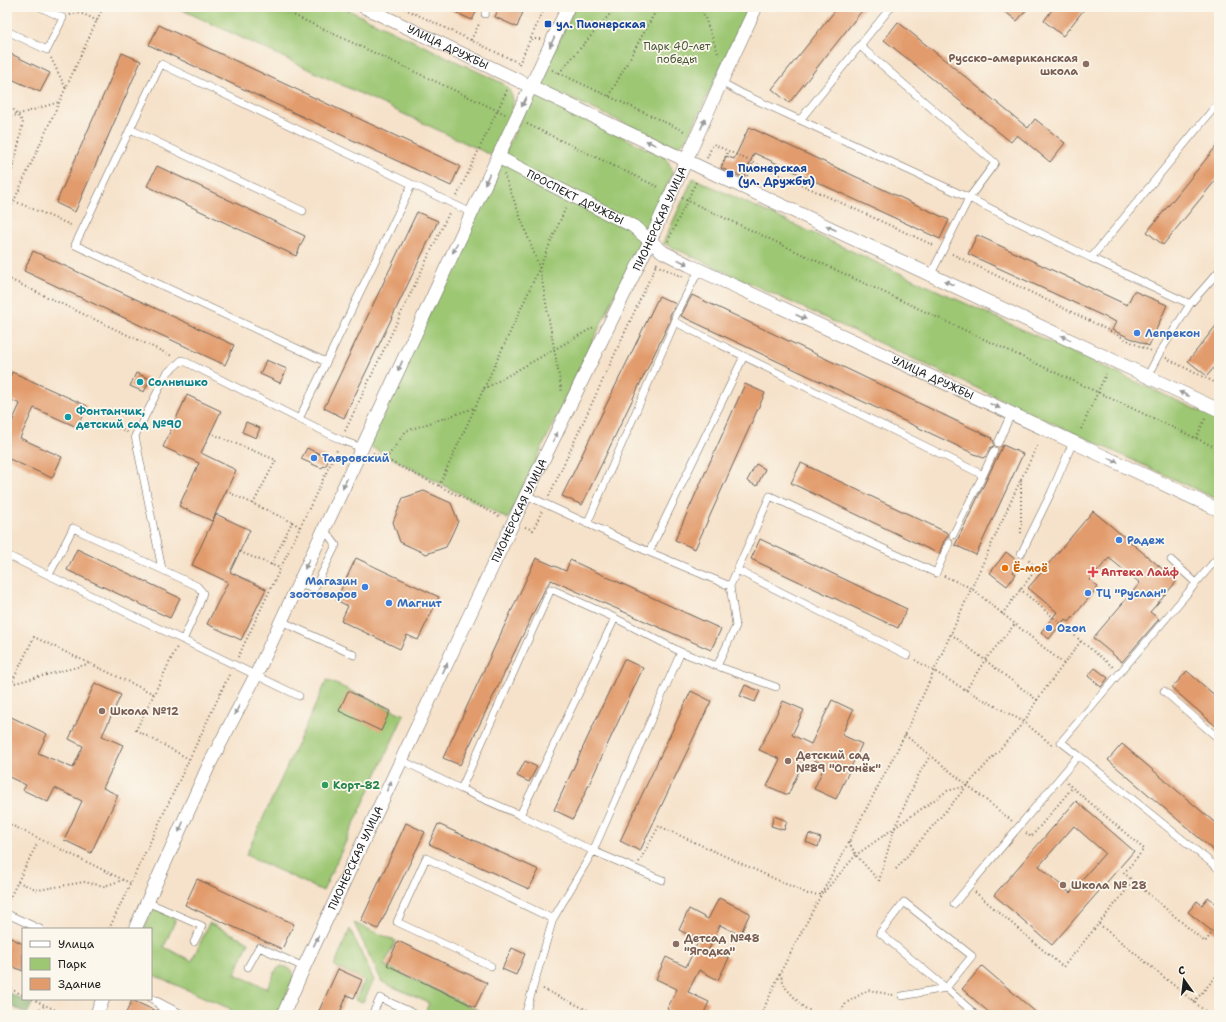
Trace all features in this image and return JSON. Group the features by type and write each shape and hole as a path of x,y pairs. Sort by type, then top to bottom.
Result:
{"street":[{"name":"УЛИЦА ДРУЖБЫ","path":"364,7 532,86"},
{"path":"135,928 209,765 256,675 324,529 367,450 472,212 568,7"},
{"name":"ПИОНЕРСКАЯ УЛИЦА","path":"283,1015 304,967 526,495 650,241 756,7"},
{"path":"532,86 1214,408"},
{"name":"ПРОСПЕКТ ДРУЖБЫ","path":"498,157 571,196 633,226 650,241"},
{"name":"УЛИЦА ДРУЖБЫ","path":"650,241 663,252 699,270 1219,510"},
{"path":"96,1015 103,1000"}],"lane":[{"path":"7,31 47,50 63,18 40,7"},
{"path":"800,120 891,7"},
{"path":"860,46 995,163 969,198 932,274"},
{"path":"326,362 75,245 161,64 472,212"},
{"path":"723,77 743,94 969,198 1091,258 1190,304"},
{"path":"1091,258 1219,102"},
{"path":"130,130 303,211"},
{"path":"299,418 412,184"},
{"path":"587,524 675,322 675,317 699,270"},
{"path":"1147,377 1159,354 1190,304 1219,271"},
{"path":"675,322 983,475"},
{"path":"649,552 744,356"},
{"path":"162,569 135,436 167,373 182,360 341,440 367,450"},
{"path":"998,443 1011,414"},
{"path":"1021,554 1051,493 1073,442"},
{"path":"953,536 994,451"},
{"path":"526,495 649,552 730,586"},
{"path":"717,666 736,626 730,586 770,496 936,573 949,543"},
{"path":"49,575 73,528 197,586 203,593 199,605 182,640"},
{"path":"7,555 299,696"},
{"path":"1219,556 1061,742 1219,870"},
{"path":"1171,560 1196,583"},
{"path":"737,570 907,655"},
{"path":"461,789 551,590 616,618 681,652 776,687"},
{"path":"520,815 616,618"},
{"path":"281,621 354,655"},
{"path":"525,1015 553,919 593,851 681,652"},
{"path":"1164,691 1219,739"},
{"path":"954,904 1078,755"},
{"path":"401,760 520,815 593,851 662,880"},
{"path":"491,966 397,922 426,858 553,919"},
{"path":"147,902 202,926 194,942"},
{"path":"902,996 946,988 972,956 904,902 880,933 946,988 976,1015"},
{"path":"7,914 38,928"},
{"path":"248,967 259,948 304,967"},
{"path":"372,1015 380,998 413,1013"},
{"path":"153,999 165,1015"},
{"path":"153,999 184,1015"},
{"path":"7,1011 15,1015"}],"path":[{"path":"7,216 103,7"},
{"path":"276,7 1219,449"},
{"path":"401,7 519,63"},
{"path":"517,67 545,7"},
{"path":"559,73 616,7"},
{"path":"609,96 658,7"},
{"path":"701,7 723,77"},
{"path":"471,40 486,10"},
{"path":"63,18 75,13 84,14 97,21"},
{"path":"531,39 541,39"},
{"path":"47,50 66,89"},
{"path":"523,56 527,58"},
{"path":"552,70 690,134"},
{"path":"109,928 509,86"},
{"path":"7,118 60,102"},
{"path":"7,105 12,108 23,122 12,171 7,184"},
{"path":"720,169 728,151"},
{"path":"498,157 540,269 562,394"},
{"path":"745,180 752,162"},
{"path":"439,486 540,269 571,196"},
{"path":"7,198 82,230"},
{"path":"519,525 533,530 687,200"},
{"path":"7,207 11,206"},
{"path":"7,274 8,279 182,360"},
{"path":"483,389 594,327"},
{"path":"1081,429 1106,374"},
{"path":"1195,438 1214,408 1219,389"},
{"path":"386,459 406,431 474,408"},
{"path":"108,423 135,436"},
{"path":"210,433 276,460 253,504"},
{"path":"761,1015 780,973 905,736 1021,478 1038,444"},
{"path":"367,450 507,520"},
{"path":"226,491 300,527"},
{"path":"271,565 292,522"},
{"path":"240,552 280,568"},
{"path":"936,573 972,588 1064,664"},
{"path":"1020,589 1120,673"},
{"path":"966,690 985,660 1015,624"},
{"path":"951,633 1037,700"},
{"path":"11,684 34,637 154,694"},
{"path":"182,640 136,730 189,759"},
{"path":"896,869 1024,722 1037,700 1081,641"},
{"path":"907,655 1024,722 1055,747"},
{"path":"7,682 11,684 91,664"},
{"path":"905,736 1031,837 1072,788"},
{"path":"848,842 856,855 879,881 894,829 919,774 930,756"},
{"path":"1071,778 1067,783 1072,788 1144,849 1124,873 1205,942 1212,934 1219,940"},
{"path":"821,895 856,855 947,791 967,786"},
{"path":"7,823 130,883"},
{"path":"635,869 659,826 808,894 821,895"},
{"path":"7,903 37,844"},
{"path":"18,882 38,890 84,882 104,886 123,880"},
{"path":"969,887 1063,967 1134,881"},
{"path":"1099,924 1210,1015"},
{"path":"780,973 786,987 803,1007 818,1015"},
{"path":"1194,1002 1219,973"},
{"path":"534,984 598,1015"},
{"path":"7,987 22,994"},
{"path":"839,1015 846,1003 868,990 902,996"},
{"path":"34,1000 66,1015"},
{"path":"34,1015 45,1005"}],"green space":[{"path":"176,7 342,7 504,84 513,98 511,113 491,155"},
{"name":"Парк 40-лет победы","path":"575,7 749,7 688,137 682,144 676,147 539,84"},
{"path":"536,97 542,98 666,158 673,171 508,519 367,445 530,100"},
{"path":"693,178 1219,420 1219,500 663,243"},
{"name":"Корт-82","path":"327,680 404,715 323,891 246,855"},
{"path":"157,909 172,916 175,921 164,947 192,961 209,923 249,942 235,974 267,989 276,970 281,966 292,970 294,976 278,1015 231,1015 231,1009 152,974 152,928 144,928 152,911"},
{"path":"354,923 396,941 384,965 486,1014 424,1015 429,1003 382,982"},
{"path":"350,929 374,980 363,1002 355,1000 365,980 334,966"},
{"path":"7,992 32,1004 27,1014 7,1004"}],"building":[{"path":"444,7 479,7 472,20"},
{"path":"499,7 525,7 517,27 495,17"},
{"path":"838,7 865,7 789,103 772,89"},
{"name":"Русско-американская школа","path":"999,7 1029,7 1017,21"},
{"name":"Русско-американская школа","path":"1054,7 1086,7 1063,36 1044,21"},
{"path":"898,22 1028,128 1035,119 1065,143 1050,162 1017,135 1011,142 884,40"},
{"path":"159,25 460,166 451,186 149,45"},
{"path":"7,52 50,73 40,92 7,77"},
{"path":"122,53 141,61 75,212 56,203"},
{"path":"749,127 949,220 940,239 754,153 744,178 721,168 726,156 734,159"},
{"path":"1219,143 1219,176 1163,245 1147,232"},
{"path":"157,166 305,236 296,256 147,186"},
{"path":"417,212 438,221 344,418 324,408"},
{"path":"977,235 1127,305 1134,291 1167,305 1149,346 1112,330 1116,322 968,254"},
{"path":"33,251 234,345 225,365 24,271"},
{"path":"692,295 992,438 991,439 994,441 994,446 991,447 986,456 983,458 681,316"},
{"path":"659,296 676,304 670,315 670,321 582,505 562,496"},
{"path":"1219,322 1219,361 1207,376 1188,361"},
{"path":"266,360 287,369 280,383 260,374"},
{"name":"Фонтанчик, детский сад №90","path":"12,372 87,406 77,427 34,408 20,438 62,457 52,478 7,458 7,433 20,404 7,398 7,382"},
{"name":"Солнышко","path":"136,373 150,379 144,392 130,386"},
{"path":"745,384 765,393 695,549 675,540"},
{"path":"187,395 221,411 201,453 236,470 212,521 179,506 199,463 163,447"},
{"path":"246,422 260,428 256,438 242,432"},
{"path":"1003,445 1023,454 976,555 955,545"},
{"name":"Тавровский","path":"307,448 326,457 328,462 326,465 321,468 301,459"},
{"path":"801,463 948,533 939,554 791,483"},
{"path":"756,464 765,469 757,486 747,481"},
{"path":"424,491 451,503 458,521 446,547 426,554 400,542 393,522 403,498"},
{"path":"1093,511 1177,581 1150,612 1159,619 1122,662 1093,638 1140,583 1109,558 1090,580 1098,587 1069,622 1065,619 1049,639 1041,632 1057,612 1028,588"},
{"path":"216,514 250,530 230,572 266,589 241,640 207,624 228,582 192,565"},
{"path":"760,539 907,609 898,628 751,559"},
{"path":"77,549 180,598 170,618 67,570"},
{"name":"Ё-моё","path":"1006,552 1020,563 1013,572 1016,574 1007,586 990,573"},
{"name":"Магнит","path":"356,558 439,597 418,640 407,635 400,649 341,621 348,606 336,600"},
{"path":"536,558 566,571 570,560 721,629 711,650 551,580 546,587 460,765 443,758"},
{"path":"624,659 643,668 573,819 554,810"},
{"path":"1095,668 1108,678 1101,687 1088,676"},
{"path":"1187,671 1219,699 1219,729 1172,688"},
{"path":"95,683 121,695 102,736 123,745 103,788 118,795 91,853 64,840 82,801 55,788 48,802 23,790 26,785 7,776 7,715 47,734 38,753 73,768 83,746 69,739"},
{"path":"745,685 760,691 755,702 740,696"},
{"path":"348,691 390,711 381,731 339,711"},
{"path":"691,691 711,701 640,851 620,841"},
{"path":"832,700 853,710 842,735 862,744 836,799 814,789 825,765 806,756 788,795 767,786 780,759 759,750 783,701 804,710 792,735 811,744"},
{"path":"1122,744 1219,826 1219,855 1108,760"},
{"path":"525,761 537,767 529,782 517,776"},
{"path":"1076,801 1134,851 1052,945 994,895","holes":["1074,826 1105,853 1070,893 1039,866"]},
{"path":"774,816 787,821 784,830 771,826"},
{"path":"406,823 425,832 378,929 361,921"},
{"path":"438,824 539,870 529,889 429,844"},
{"path":"809,834 821,838 818,847 806,842"},
{"path":"197,879 294,924 282,949 185,905"},
{"path":"1208,897 1219,906 1219,937 1188,912 1197,901 1202,905"},
{"path":"719,898 750,913 740,935 720,925 709,949 729,958 718,980 699,970 688,992 709,1002 703,1015 679,1015 667,1009 677,989 656,979 666,957 686,967 699,940 679,930 689,909 708,919"},
{"path":"7,936 22,944 22,971 7,964"},
{"path":"398,941 487,983 475,1007 387,965"},
{"path":"512,948 525,954 516,975 502,969"},
{"path":"982,966 1039,1015 992,1015 962,989"},
{"path":"338,969 362,980 354,998 347,995 339,1015 317,1015"},
{"path":"132,1000 158,1012 160,1015 125,1015"}],"place":[{"name":"ул. Пионерская","path":"548,24"},
{"name":"Русско-американская школа","path":"1086,64"},
{"name":"Пионерская (ул. Дружбы)","path":"730,174"},
{"name":"Лепрекон","path":"1137,333"},
{"name":"Солнышко","path":"140,382"},
{"name":"Фонтанчик, детский сад №90","path":"68,417"},
{"name":"Тавровский","path":"314,458"},
{"name":"Радеж","path":"1119,540"},
{"name":"Ё-моё","path":"1005,568"},
{"name":"Аптека Лайф","path":"1093,572"},
{"name":"Магазин зоотоваров","path":"365,587"},
{"name":"ТЦ \"Руслан\"","path":"1088,593"},
{"name":"Магнит","path":"389,603"},
{"name":"Ozon","path":"1049,628"},
{"name":"Школа №12","path":"102,711"},
{"name":"Детский сад №89 \"Огонёк\"","path":"788,761"},
{"name":"Корт-82","path":"325,785"},
{"name":"Школа № 28","path":"1063,885"},
{"name":"Детсад №48 \"Ягодка\"","path":"676,944"}]}
